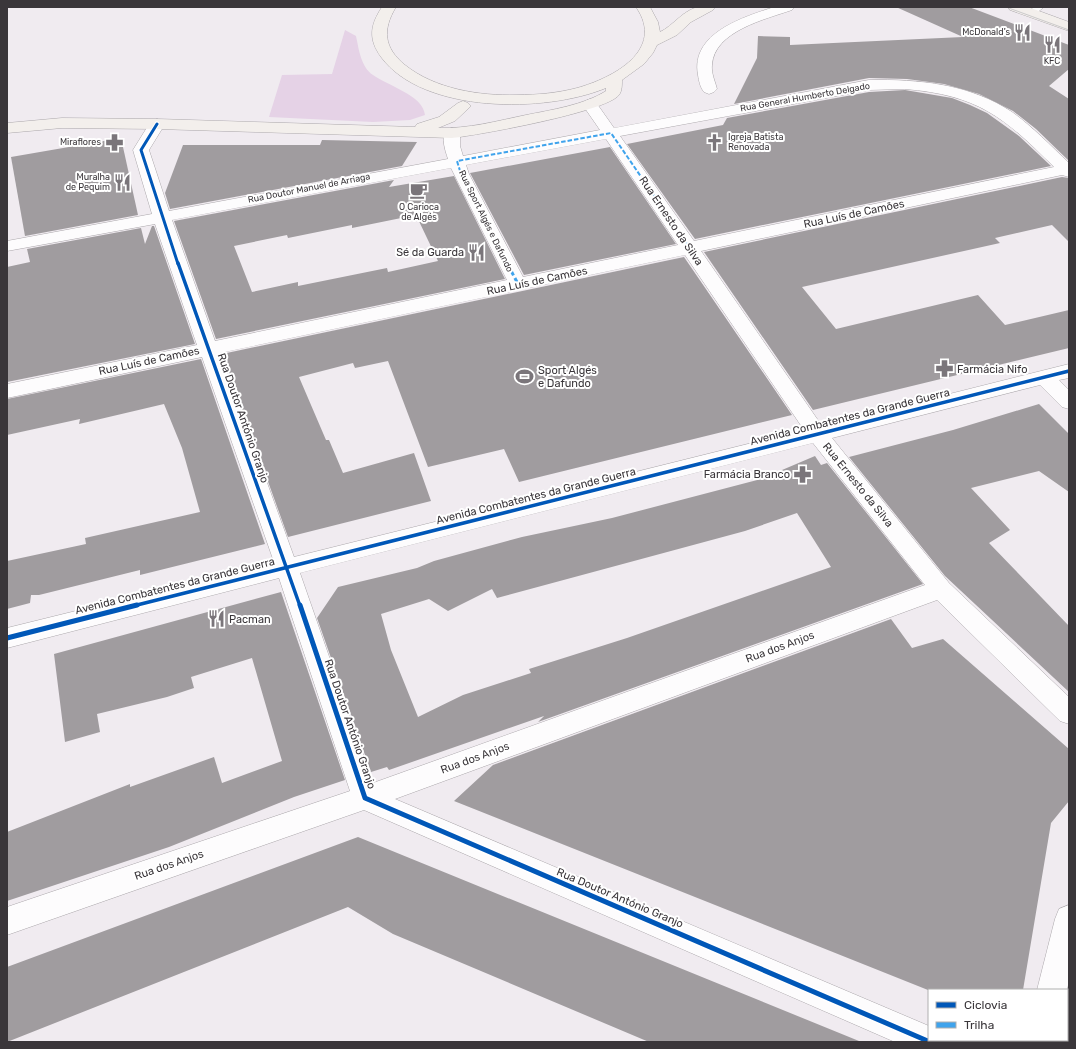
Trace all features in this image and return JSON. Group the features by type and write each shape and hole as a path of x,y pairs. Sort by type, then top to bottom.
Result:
{"street":[{"path":"389,7 381,20 379,34 380,43 387,56 400,69 412,77 450,92 475,97 503,99 544,98 583,91 615,78 639,61 651,42 652,25 650,17 643,7"},
{"path":"651,42 672,32 686,19 708,7"},
{"path":"749,107 718,94 705,61 707,55 720,36 736,26 787,7"},
{"path":"1015,7 1036,10 1069,27"},
{"path":"1036,10 1069,34"},
{"path":"7,128 62,123 157,124 452,133 548,115 602,100 613,93 615,78"},
{"name":"Rua General Humberto Delgado","path":"611,132 870,85 902,84 930,86 985,103 1008,116 1068,170"},
{"path":"450,92 461,100 463,106 452,133"},
{"path":"695,117 718,94"},
{"name":"Rua Ernesto da Silva","path":"590,104 611,132 818,435 941,589 1069,713"},
{"path":"395,132 442,122 455,116 463,106"},
{"name":"Rua Doutor António Granjo","path":"157,124 141,150 162,217 287,568 365,798 930,1042"},
{"name":"Rua Doutor Manuel de Arriaga","path":"7,246 611,132"},
{"name":"Rua Sport Algés e Dafundo","path":"452,133 452,146 461,174 518,284"},
{"name":"Rua Luís de Camões","path":"7,391 1068,170"},
{"name":"Avenida Combatentes da Grande Guerra","path":"7,638 818,435 1044,376 1069,371"},
{"path":"1044,376 1069,402"},
{"name":"Rua dos Anjos","path":"7,921 365,798 941,589"},
{"path":"1052,989 1069,919"}],"shaded area":[{"path":"345,30 356,36 361,58 369,72 379,79 412,96 423,108 425,115 410,120 373,122 269,117 282,75 332,74"}],"building":[{"path":"896,7 969,7 1069,45 1069,69 1049,86 1069,99 1069,161 1036,129 1013,111 979,94 944,84 907,79 869,78 734,104 757,58 758,36 790,37 790,45 963,37"},
{"path":"905,90 952,98 987,113 1019,136 1051,166 695,239 627,144 723,125 727,118 869,92"},
{"path":"121,138 138,215 25,236 11,157"},
{"path":"322,140 417,142 402,166 170,209 165,193 183,145 320,145"},
{"path":"610,147 676,244 524,275 470,173"},
{"path":"454,176 505,279 216,339 174,221 394,180 389,187","holes":["416,215 438,261 388,272 387,268 298,286 298,282 252,292 234,246 287,235 288,238 352,225 352,228"]},
{"path":"1062,177 1069,178 1069,242 1052,225 995,238 1000,243 802,287 836,329 978,295 1005,325 1069,310 1069,348 813,410 704,252"},
{"path":"152,226 154,226 195,344 7,382 7,267 30,262 27,249 141,228 145,244"},
{"path":"684,257 792,415 519,482 504,449 428,467 388,361 355,368 353,363 299,377 326,440 329,440 343,473 414,453 431,501 288,537 222,354"},
{"path":"201,359 265,544 140,575 140,570 39,595 31,595 30,603 7,609 7,561 86,544 85,538 200,512 182,448 164,404 79,424 80,419 7,435 7,399"},
{"path":"1039,404 1069,434 1069,492 1039,471 971,488 1010,530 989,543 1069,626 1069,692 945,576 849,457 953,430"},
{"path":"815,456 821,465 827,463 923,584 538,722 544,716 389,770 387,767 371,772 317,618 338,587 417,568 434,561 522,537 612,518 761,479","holes":["797,513 831,567 627,638 529,669 531,673 463,695 418,717 391,650 381,614 429,599 448,611 492,589 497,598 745,531"]},
{"path":"281,592 345,780 294,797 169,847 7,901 7,832 130,784 130,787 214,757 222,783 282,761 252,658 191,677 194,688 167,697 97,714 100,732 65,742 54,654"},
{"path":"891,619 912,648 943,639 1069,749 1069,801 1051,823 1023,989 928,990 454,801 493,765"},
{"path":"358,837 859,1042 649,1042 393,934 348,907 7,1042 7,967"}],"tram line":[{"path":"1006,7 1069,30"}],"marked path":[{"path":"518,284 461,174 457,161 611,133 690,248"}],"cycle path":[{"path":"157,124 141,150 166,230 287,568 365,798 930,1042"},
{"path":"7,638 1069,371"}],"place":[{"name":"McDonald's","path":"1023,32"},
{"name":"KFC","path":"1052,44"},
{"name":"Miraflores","path":"114,142"},
{"name":"Igreja Batista Renovada","path":"715,142"},
{"name":"Muralha de Pequim","path":"123,182"},
{"name":"O Carioca de Algés","path":"419,190"},
{"name":"Sé da Guarda","path":"477,252"},
{"name":"Farmácia Nifo","path":"944,369"},
{"name":"Sport Algés e Dafundo","path":"525,376"},
{"name":"Farmácia Branco","path":"803,474"},
{"name":"Pacman","path":"216,619"}]}
